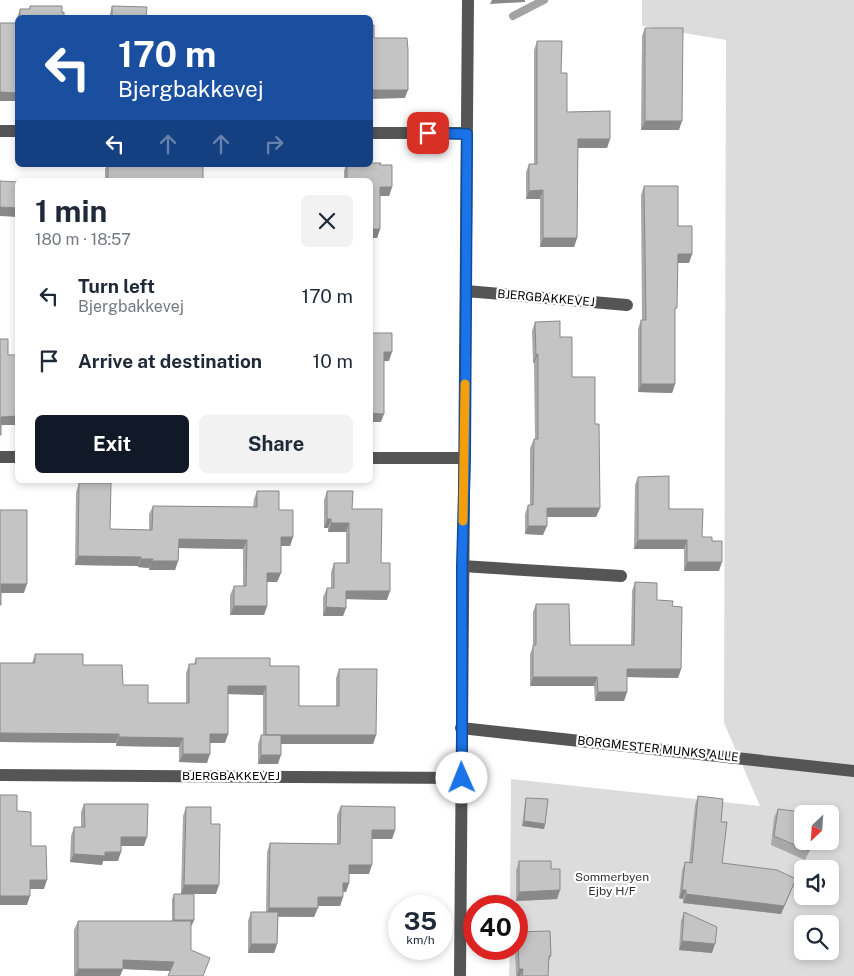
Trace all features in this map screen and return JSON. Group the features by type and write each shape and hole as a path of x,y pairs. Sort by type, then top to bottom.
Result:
{"street":[{"path":"460,976 468,0"},
{"path":"0,131 15,131"},
{"path":"373,133 467,134"},
{"name":"BJERGBAKKEVEJ","path":"466,291 627,305"},
{"path":"0,457 15,457"},
{"path":"373,458 465,458"},
{"path":"462,566 620,576"},
{"name":"BORGMESTER MUNKS ALLE","path":"461,728 854,771"},
{"name":"BJERGBAKKEVEJ","path":"0,775 462,778"}],"green space":[{"name":"Sommerbyen Ejby H/F","path":"642,0 854,0 854,976 509,976 510,960 528,960 528,895 510,895 511,779 760,806 724,723 726,40 642,26"}],"building":[{"path":"30,6 62,6 62,13 64,12 64,15 20,15 20,9 30,9"},
{"path":"112,6 147,7 146,15 112,15"},
{"path":"0,23 15,23 15,93 0,92"},
{"path":"373,25 374,38 407,38 408,90 373,90"},
{"path":"645,28 683,28 682,121 645,121"},
{"path":"537,41 562,41 561,73 567,73 567,112 610,111 610,139 578,139 577,238 543,238 543,190 529,191 529,164 537,164"},
{"path":"373,163 392,165 392,187 380,187 380,229 373,229 373,178 347,178 347,167 373,167"},
{"path":"108,167 203,167 203,178 108,178"},
{"path":"0,181 15,182 15,208 0,207"},
{"path":"644,186 678,186 678,226 692,226 692,254 678,254 677,308 675,308 675,384 641,384 641,320 646,320"},
{"path":"560,321 560,337 572,337 572,377 595,377 595,424 599,424 600,508 547,508 547,526 528,526 528,505 533,505 534,439 538,439 538,354 536,355 535,322"},
{"path":"373,333 392,333 392,352 384,352 384,414 373,413"},
{"path":"0,339 8,339 8,355 15,355 15,416 1,417 0,435"},
{"path":"669,476 669,509 703,509 702,537 712,537 712,541 722,541 722,562 687,562 687,540 638,540 638,477"},
{"path":"79,483 111,483 110,529 152,530 153,506 257,507 257,491 279,491 279,510 293,510 293,537 281,537 281,573 267,573 267,606 234,606 234,586 246,586 247,540 179,539 178,561 152,561 153,559 141,559 141,557 78,556"},
{"path":"327,491 353,491 352,509 382,509 381,563 390,563 390,591 346,591 346,608 326,607 327,588 334,588 334,563 349,563 349,523 331,523 331,519 327,519"},
{"path":"0,510 27,510 27,584 1,584 1,605 0,605"},
{"path":"635,582 657,583 657,600 673,601 672,606 682,607 681,669 627,669 627,692 598,692 597,677 533,677 533,645 536,645 536,604 569,604 570,645 634,645"},
{"path":"35,654 83,654 83,665 122,665 123,685 148,685 148,703 189,703 189,664 196,664 196,658 270,658 270,666 299,666 299,706 339,706 339,669 377,669 376,735 266,735 266,686 228,686 228,734 210,734 210,754 183,754 183,738 119,737 119,734 0,733 0,663 35,663"},
{"path":"261,735 281,735 281,755 261,755"},
{"path":"0,795 17,795 17,811 31,812 31,846 46,846 47,880 30,880 30,896 0,896"},
{"path":"698,796 723,799 721,822 727,822 722,863 777,870 794,878 794,884 784,906 686,894 686,890 682,890 685,862 692,863"},
{"path":"526,798 548,799 545,824 524,821"},
{"path":"84,804 148,804 147,837 121,837 121,852 105,852 105,856 74,854 74,827 85,827"},
{"path":"341,806 395,807 395,830 372,830 372,865 349,865 349,883 343,883 343,897 318,897 318,908 269,908 270,843 340,844"},
{"path":"186,807 211,807 211,824 220,824 219,885 184,885"},
{"path":"778,809 794,811 794,845 774,836"},
{"path":"519,861 551,861 551,869 560,869 560,890 519,892"},
{"path":"174,894 194,894 194,920 174,920"},
{"path":"251,912 278,912 277,944 251,944"},
{"path":"684,912 717,927 715,944 682,941"},
{"path":"78,921 191,921 191,950 210,958 203,976 168,976 174,962 123,960 123,969 78,969"},
{"path":"550,931 551,956 549,956 548,976 522,976 523,969 519,969 519,960 528,960 528,932"}],"waterway":[{"path":"513,16 544,0"}],"slow traffic":[{"path":"463,521 465,384"}],"route":[{"path":"428,133 467,134 465,458 462,566 462,778"}]}
